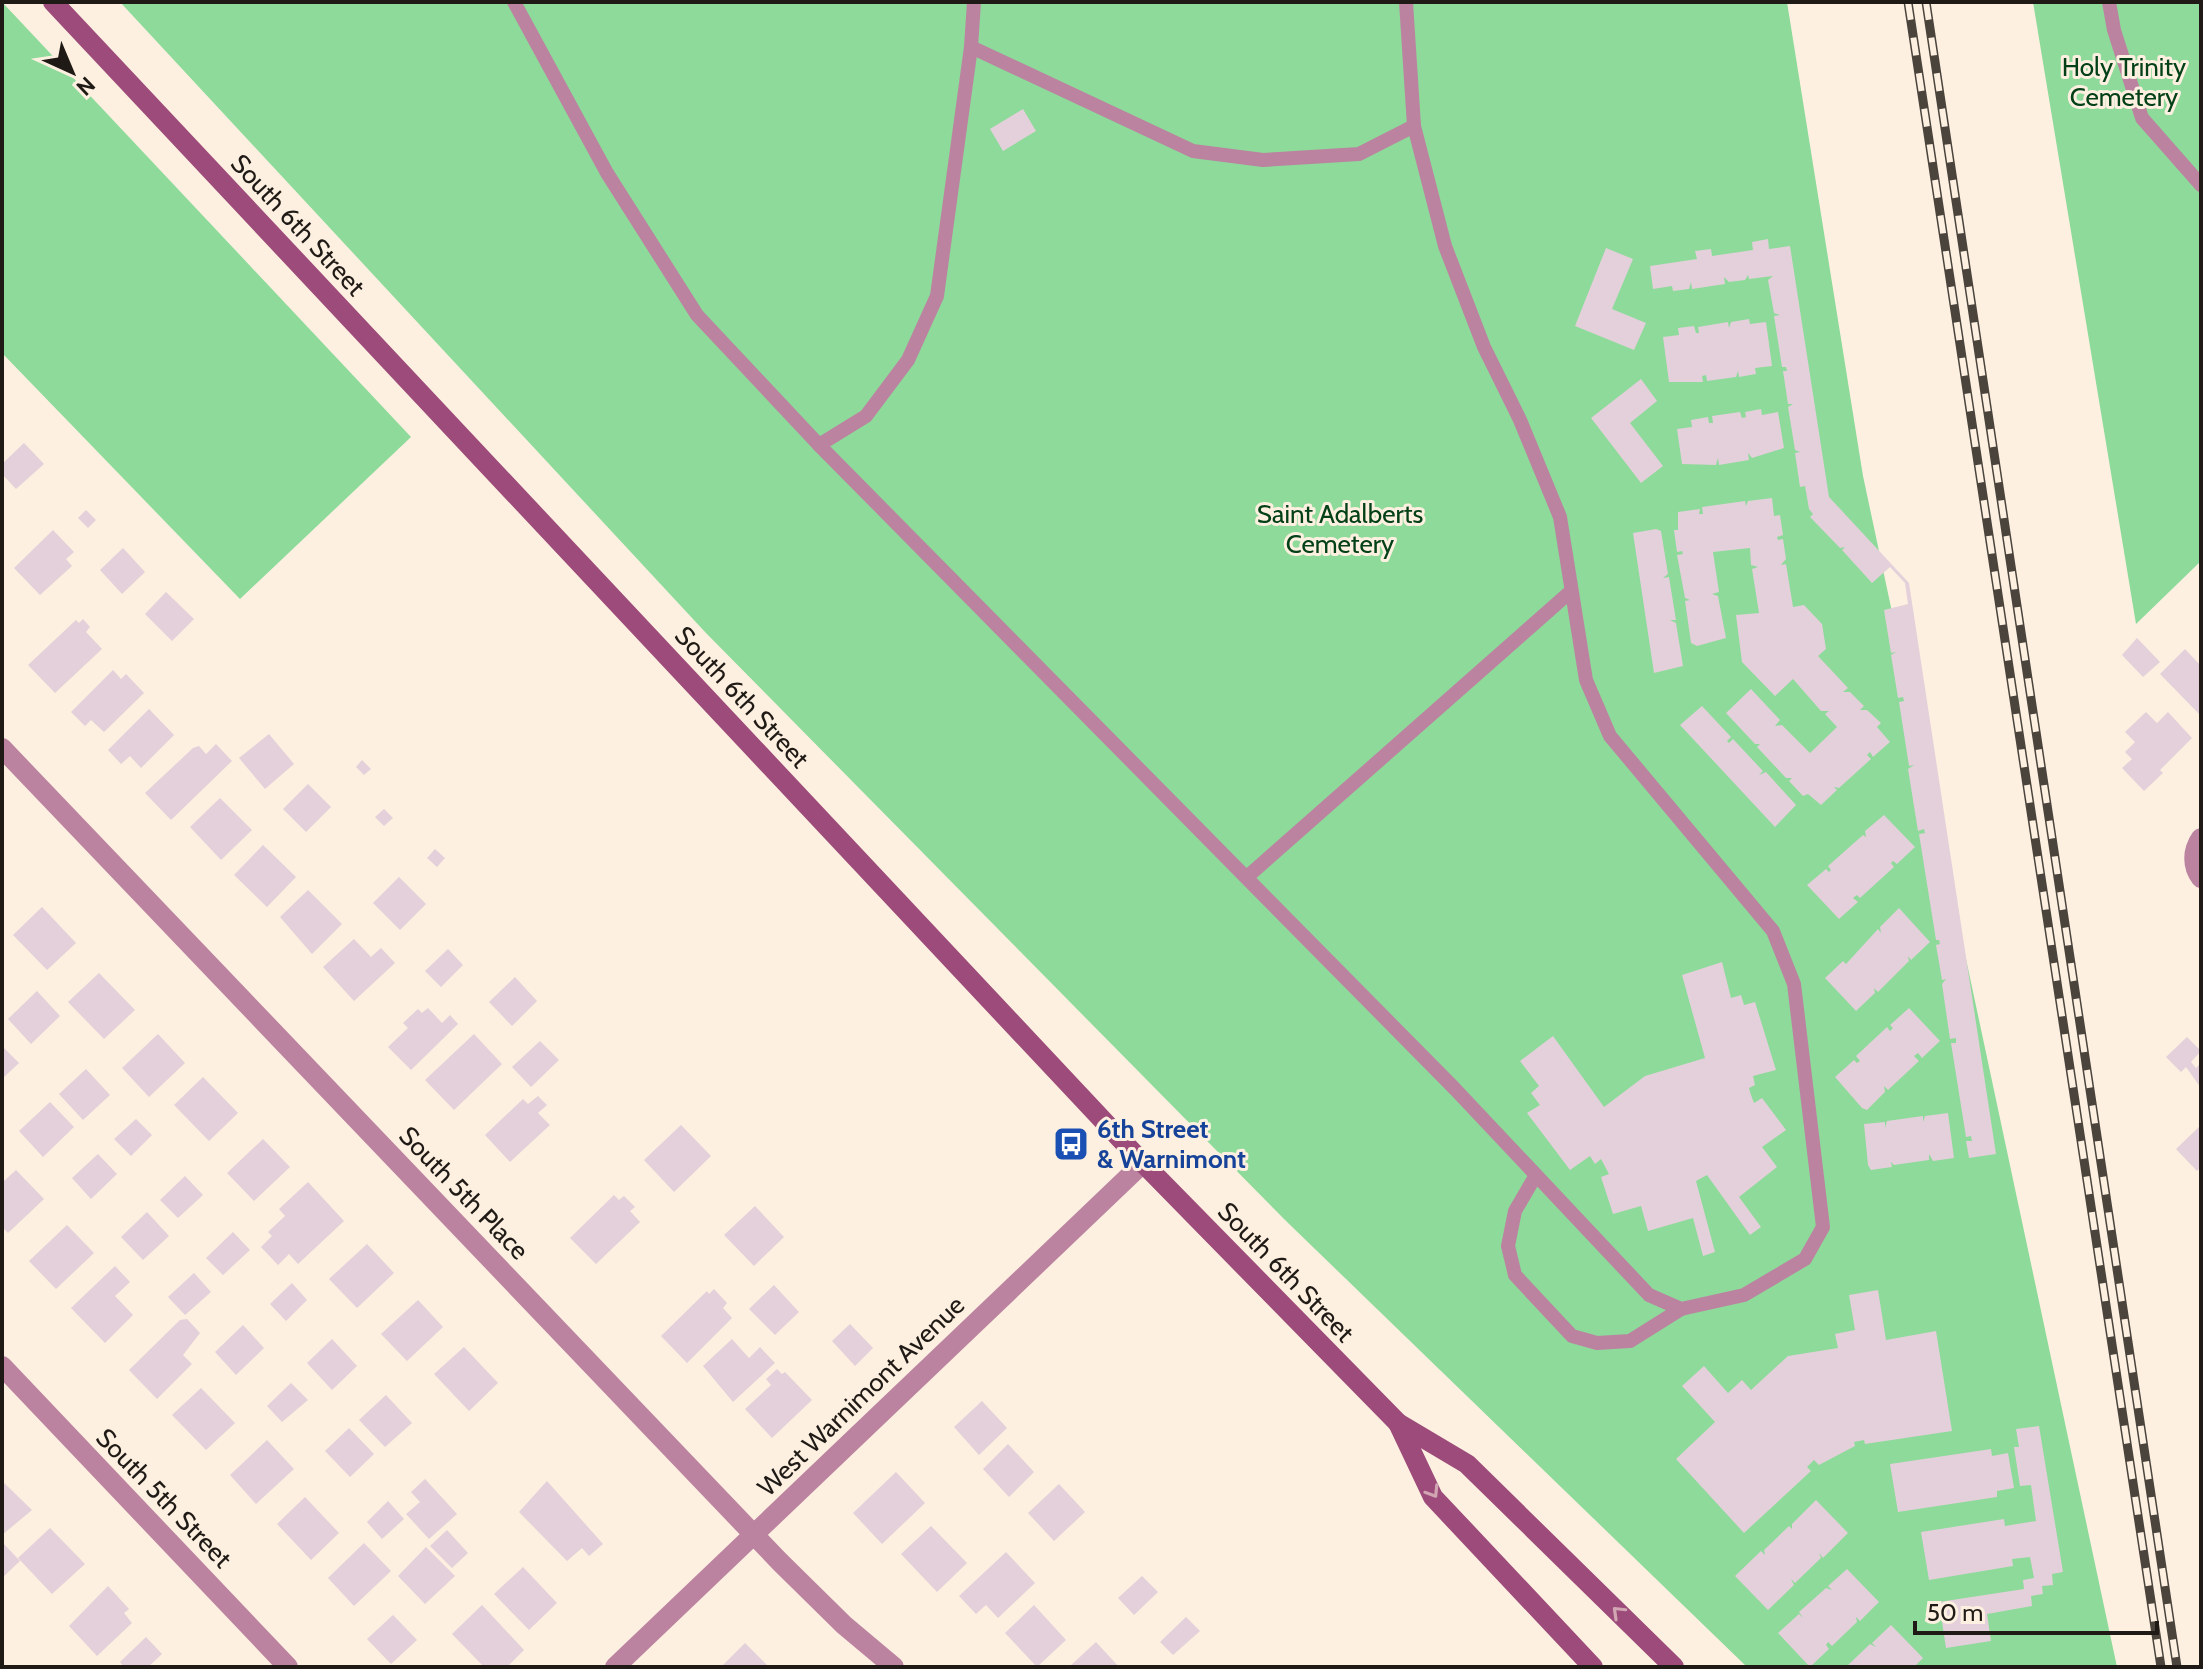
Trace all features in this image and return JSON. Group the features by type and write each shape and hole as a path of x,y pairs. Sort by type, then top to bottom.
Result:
{"street":[{"name":"South 6th Street","path":"53,2 1143,1163 1398,1423 1467,1464 1674,1667"},
{"name":"South 5th Place","path":"2,748 754,1535 844,1625 894,1667"},
{"path":"2197,868 2201,838"},
{"name":"West Warnimont Avenue","path":"615,1667 1143,1163"},
{"name":"South 5th Street","path":"2,1366 288,1667"},
{"name":"South 6th Street","path":"1398,1423 1433,1497 1593,1667"}],"lane":[{"path":"514,2 607,173 697,315 819,445 1247,877 1649,1295 1681,1309"},
{"path":"819,445 866,416 908,360 937,296 971,47 974,2"},
{"path":"1406,2 1414,126 1445,246 1484,347 1520,420 1560,517 1586,680 1610,736 1773,931 1794,984 1823,1227 1805,1259 1744,1295 1681,1309 1630,1341 1597,1343 1572,1336 1515,1275 1508,1246 1515,1211 1536,1175"},
{"path":"2109,2 2114,30 2142,118 2201,185"},
{"path":"971,47 1193,151 1263,160 1359,154 1414,126"},
{"path":"1247,877 1570,592"}],"green space":[{"path":"2,2 411,437 240,599 2,353"},
{"name":"Saint Adalberts Cemetery","path":"120,2 1787,2 1863,476 2117,1667 1747,1667 1284,1219 706,633"},
{"name":"Holy Trinity Cemetery","path":"2033,2 2201,2 2201,561 2136,624"}],"building":[{"path":"1023,109 1036,131 1003,151 990,129"},
{"path":"1768,239 1769,249 1790,246 1829,497 1909,583 1996,1154 1969,1158 1966,1141 1972,1141 1971,1136 1966,1137 1951,1043 1956,1043 1956,1038 1950,1039 1942,984 1946,979 1942,980 1936,945 1940,944 1936,940 1919,834 1925,833 1924,829 1918,831 1908,769 1914,765 1909,766 1899,702 1904,701 1903,697 1898,698 1891,655 1896,652 1891,653 1884,610 1908,604 1905,583 1890,567 1872,583 1842,550 1845,547 1840,548 1810,517 1813,514 1809,509 1805,486 1800,487 1795,453 1800,452 1795,450 1788,407 1793,404 1788,404 1783,371 1787,371 1786,367 1782,367 1774,316 1780,315 1774,313 1768,280 1773,276 1749,279 1748,275 1745,280 1729,282 1724,277 1725,284 1692,289 1691,282 1689,289 1673,291 1672,286 1653,289 1650,266 1697,259 1695,251 1711,249 1712,256 1753,250 1752,242"},
{"path":"1606,248 1633,259 1612,309 1646,323 1634,350 1575,326"},
{"path":"1749,319 1750,324 1766,322 1772,366 1755,368 1756,374 1739,377 1738,371 1736,377 1707,381 1706,375 1702,376 1703,382 1669,382 1663,337 1679,335 1678,328 1694,326 1696,333 1699,333 1698,327 1728,322 1729,328 1731,322"},
{"path":"1641,379 1657,401 1630,423 1663,466 1641,483 1591,418"},
{"path":"1761,409 1762,415 1778,412 1784,448 1752,458 1748,453 1749,460 1719,465 1718,458 1716,465 1682,464 1677,429 1692,427 1691,420 1708,417 1709,423 1713,423 1712,416 1740,412 1742,418 1746,417 1745,412"},
{"path":"24,443 44,464 16,489 2,474 2,464"},
{"path":"1772,498 1774,516 1780,515 1783,535 1777,537 1778,540 1783,539 1786,559 1781,565 1786,564 1793,607 1804,605 1822,624 1826,649 1818,656 1848,688 1843,692 1850,692 1864,706 1860,710 1867,710 1881,723 1877,727 1890,742 1873,757 1870,752 1867,755 1871,759 1839,788 1834,787 1837,790 1821,805 1808,794 1803,796 1789,781 1792,778 1786,778 1757,747 1760,744 1755,744 1726,713 1751,689 1780,720 1775,726 1782,725 1810,753 1837,727 1825,714 1829,711 1821,711 1793,679 1775,696 1742,662 1736,615 1759,613 1752,569 1758,567 1751,565 1750,548 1713,552 1719,592 1712,594 1718,596 1726,638 1697,646 1691,643 1685,601 1690,600 1685,598 1677,555 1683,554 1682,551 1677,552 1674,530 1678,530 1678,512 1700,509 1699,514 1703,514 1702,507 1745,501 1746,506 1748,501"},
{"path":"86,510 96,520 88,528 78,518"},
{"path":"53,530 74,552 66,559 72,566 40,595 14,568"},
{"path":"1661,531 1668,574 1663,578 1669,577 1676,620 1670,620 1676,623 1683,666 1654,673 1633,533"},
{"path":"123,548 145,572 122,594 100,570"},
{"path":"166,592 194,619 172,641 145,614"},
{"path":"83,619 90,627 86,632 102,649 55,693 28,665 76,620 79,623"},
{"path":"2137,638 2160,662 2143,677 2122,655"},
{"path":"2185,649 2201,666 2201,716 2160,674"},
{"path":"113,670 121,679 126,674 144,693 104,732 91,720 85,726 71,712"},
{"path":"1702,706 1731,737 1727,741 1729,743 1733,739 1763,771 1759,775 1766,772 1796,805 1775,827 1680,725"},
{"path":"149,709 174,735 141,768 130,756 121,764 108,750"},
{"path":"2146,712 2157,723 2168,712 2192,738 2144,791 2122,768 2132,759 2125,752 2135,742 2125,732"},
{"path":"269,734 294,764 265,789 239,758"},
{"path":"216,744 232,761 171,820 145,793 193,748 199,746 206,754"},
{"path":"362,760 371,769 364,775 356,767"},
{"path":"308,784 331,807 306,832 283,809"},
{"path":"220,798 252,830 221,860 190,827"},
{"path":"384,809 393,818 384,826 375,817"},
{"path":"1884,815 1915,847 1897,864 1893,861 1894,867 1860,898 1857,895 1853,898 1858,902 1839,919 1807,885 1826,869 1829,872 1828,866 1863,835 1866,837 1865,831"},
{"path":"263,845 296,877 267,907 234,875"},
{"path":"435,849 445,858 437,867 427,858"},
{"path":"399,877 426,904 400,930 373,903"},
{"path":"308,890 342,924 312,954 280,917"},
{"path":"42,907 76,943 47,970 13,935"},
{"path":"1899,908 1930,942 1911,960 1908,956 1909,961 1878,992 1874,988 1875,993 1856,1011 1825,978 1843,961 1846,964 1878,929 1881,933 1880,927"},
{"path":"354,939 371,957 381,948 395,963 354,1001 323,967"},
{"path":"448,949 463,965 441,987 425,971"},
{"path":"1722,962 1731,998 1741,995 1744,1005 1755,1002 1776,1070 1753,1076 1755,1085 1749,1088 1754,1103 1762,1098 1786,1130 1762,1147 1777,1167 1739,1197 1761,1227 1750,1235 1707,1175 1696,1181 1715,1252 1703,1256 1693,1218 1648,1231 1641,1206 1613,1214 1601,1177 1609,1174 1601,1159 1595,1164 1590,1156 1570,1170 1527,1113 1540,1105 1531,1093 1539,1086 1520,1061 1553,1036 1604,1107 1645,1076 1705,1058 1682,975"},
{"path":"99,973 135,1010 104,1039 68,1002"},
{"path":"515,977 537,1001 512,1026 489,1002"},
{"path":"37,991 60,1016 31,1044 8,1019"},
{"path":"428,1008 442,1023 450,1015 458,1024 411,1070 388,1047 408,1028 403,1023 418,1009 422,1013"},
{"path":"1909,1008 1940,1041 1922,1058 1918,1053 1914,1056 1919,1061 1888,1090 1884,1086 1885,1092 1867,1110 1862,1108 1835,1077 1854,1060 1857,1063 1860,1061 1856,1056 1887,1027 1890,1031 1893,1028 1890,1025"},
{"path":"158,1034 185,1063 149,1097 122,1068"},
{"path":"474,1034 502,1064 454,1110 425,1080"},
{"path":"2187,1037 2201,1051 2191,1062 2196,1068 2201,1063 2201,1088 2186,1067 2181,1072 2166,1057"},
{"path":"540,1041 559,1060 531,1087 512,1067"},
{"path":"2,1046 19,1063 2,1079"},
{"path":"86,1069 110,1095 83,1120 59,1094"},
{"path":"203,1077 238,1113 209,1141 174,1105"},
{"path":"538,1096 547,1105 538,1113 550,1125 510,1162 485,1135 523,1099 528,1104"},
{"path":"50,1102 74,1127 43,1157 19,1131"},
{"path":"1948,1113 1954,1158 1933,1161 1929,1154 1929,1160 1894,1165 1891,1162 1892,1167 1871,1170 1864,1124 1885,1122 1885,1128 1887,1121 1923,1116 1923,1122 1925,1116"},
{"path":"136,1119 152,1135 131,1156 114,1139"},
{"path":"681,1125 711,1156 674,1192 644,1160"},
{"path":"2201,1125 2201,1167 2197,1171 2176,1149"},
{"path":"263,1139 290,1167 254,1201 227,1173"},
{"path":"98,1154 117,1174 91,1199 72,1178"},
{"path":"16,1170 44,1199 8,1233 2,1227 2,1183"},
{"path":"185,1176 203,1195 178,1218 160,1200"},
{"path":"308,1182 344,1221 298,1264 289,1254 278,1265 261,1247 272,1236 268,1232 285,1216 279,1209"},
{"path":"614,1195 619,1200 624,1196 635,1207 630,1211 640,1222 596,1264 570,1238"},
{"path":"755,1206 784,1237 754,1266 724,1235"},
{"path":"147,1212 169,1236 143,1260 121,1237"},
{"path":"67,1225 94,1253 56,1289 29,1261"},
{"path":"233,1232 250,1250 223,1275 206,1258"},
{"path":"367,1244 394,1273 357,1308 329,1279"},
{"path":"115,1266 130,1282 115,1296 133,1315 105,1343 71,1308"},
{"path":"194,1273 211,1292 185,1315 168,1297"},
{"path":"292,1283 307,1300 286,1321 270,1304"},
{"path":"774,1285 799,1312 775,1335 749,1309"},
{"path":"714,1289 727,1303 723,1308 732,1318 687,1363 661,1336 707,1291 709,1294"},
{"path":"1878,1290 1886,1340 1936,1331 1952,1431 1865,1444 1864,1440 1854,1442 1855,1446 1819,1465 1814,1460 1807,1467 1811,1471 1744,1533 1676,1459 1715,1422 1682,1386 1704,1366 1728,1393 1742,1380 1751,1390 1788,1356 1838,1348 1835,1334 1855,1330 1849,1295"},
{"path":"418,1300 443,1327 407,1361 381,1334"},
{"path":"187,1319 200,1333 183,1355 192,1364 157,1399 129,1370 180,1320"},
{"path":"850,1324 873,1348 855,1366 832,1341"},
{"path":"243,1325 264,1348 236,1375 215,1352"},
{"path":"332,1339 357,1366 332,1390 307,1363"},
{"path":"732,1339 749,1358 760,1347 775,1363 733,1402 703,1366"},
{"path":"464,1347 498,1383 469,1411 434,1374"},
{"path":"777,1369 782,1374 785,1372 812,1400 772,1438 745,1409 771,1385 766,1379"},
{"path":"291,1383 308,1400 282,1422 267,1406"},
{"path":"201,1388 235,1423 206,1450 172,1415"},
{"path":"386,1395 412,1423 385,1447 359,1420"},
{"path":"982,1401 1007,1428 979,1455 954,1427"},
{"path":"2039,1426 2063,1572 2052,1574 2053,1585 2042,1586 2043,1594 2031,1596 2032,1606 1987,1614 1991,1641 1946,1648 1939,1602 2024,1589 2023,1580 2034,1578 2030,1557 2012,1559 2013,1566 1929,1580 1921,1532 2004,1519 2005,1526 2036,1521 2031,1485 2020,1486 2014,1447 2019,1447 2016,1429"},
{"path":"349,1428 374,1454 350,1477 325,1451"},
{"path":"267,1440 294,1469 256,1504 230,1475"},
{"path":"1008,1444 1034,1472 1009,1497 983,1469"},
{"path":"1991,1449 1992,1456 2008,1453 2014,1488 1997,1491 1997,1497 1898,1512 1890,1464"},
{"path":"896,1472 925,1503 882,1544 853,1513"},
{"path":"425,1479 457,1514 429,1539 406,1514 420,1502 411,1492"},
{"path":"2,1481 32,1510 2,1535"},
{"path":"547,1481 603,1544 589,1556 582,1548 567,1561 519,1512"},
{"path":"1059,1484 1085,1512 1054,1541 1028,1513"},
{"path":"305,1497 339,1533 311,1560 277,1524"},
{"path":"1816,1500 1848,1533 1823,1558 1819,1553 1821,1558 1795,1583 1791,1579 1794,1585 1768,1610 1735,1576 1761,1551 1765,1555 1764,1550 1789,1526 1792,1529 1792,1524"},
{"path":"388,1501 404,1519 382,1539 367,1522"},
{"path":"931,1526 967,1563 937,1592 901,1554"},
{"path":"50,1528 85,1564 52,1594 18,1558"},
{"path":"447,1530 468,1553 452,1568 430,1546"},
{"path":"364,1543 391,1571 354,1606 328,1578"},
{"path":"4,1544 20,1561 2,1578 2,1546"},
{"path":"426,1547 455,1576 425,1604 398,1576"},
{"path":"1006,1552 1035,1583 998,1618 986,1605 976,1614 959,1596"},
{"path":"523,1567 557,1603 529,1630 494,1594"},
{"path":"1847,1569 1879,1602 1860,1621 1856,1617 1857,1622 1832,1646 1828,1642 1826,1645 1829,1649 1810,1667 1778,1633 1799,1614 1803,1618 1799,1612 1826,1588 1832,1590 1828,1586"},
{"path":"1142,1576 1158,1592 1134,1615 1118,1598"},
{"path":"108,1586 129,1609 124,1613 132,1623 97,1656 69,1626"},
{"path":"482,1605 524,1650 507,1667 484,1667 452,1634"},
{"path":"1034,1605 1066,1640 1037,1667 1005,1633"},
{"path":"393,1615 417,1640 391,1664 367,1639"},
{"path":"1186,1617 1200,1631 1173,1655 1160,1642"},
{"path":"1891,1625 1923,1658 1914,1667 1846,1667 1870,1644 1876,1647 1872,1643"},
{"path":"146,1637 162,1654 148,1667 124,1667 120,1662"},
{"path":"1096,1642 1119,1667 1069,1667"},
{"path":"745,1643 769,1667 721,1667"}],"railway":[{"path":"1908,2 2161,1667"},
{"path":"1926,2 2177,1667"}],"place":[{"name":"6th Street & Warnimont","path":"1071,1144"}]}
